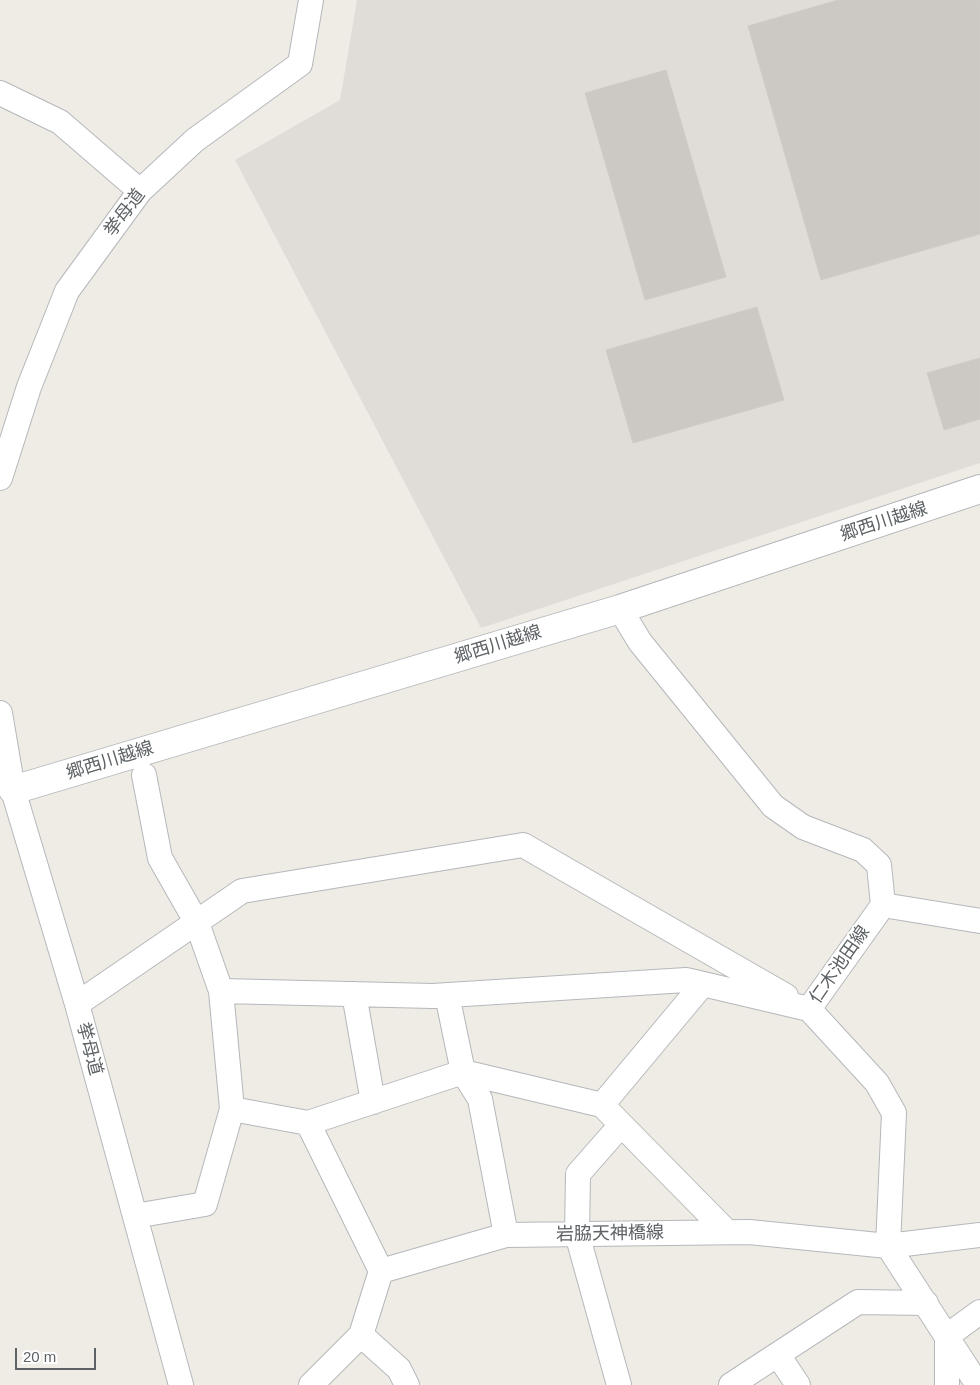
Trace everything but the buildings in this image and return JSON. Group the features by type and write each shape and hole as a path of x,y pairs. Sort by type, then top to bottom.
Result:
{"street":[{"name":"挙母道","path":"0,478 29,387 67,290 140,191 194,140 300,64 311,0"},
{"path":"0,93 60,122 140,191"},
{"name":"郷西川越線","path":"6,792 620,609 980,490"},
{"path":"620,609 640,642 773,806 803,827 863,850 879,865 883,905 980,921"},
{"name":"挙母道","path":"0,713 6,792 76,1004 181,1385"},
{"path":"135,1216 205,1204 232,1109 221,991 197,923 160,858 144,775"},
{"path":"76,1004 242,891 523,845 809,1009"},
{"name":"仁木池田線","path":"883,905 809,1009 877,1083 894,1113 888,1246"},
{"path":"221,991 447,995 686,980 809,1009"},
{"path":"602,1105 703,984"},
{"path":"354,994 372,1102"},
{"path":"447,995 463,1072 480,1099 506,1235"},
{"path":"232,1109 308,1123 463,1072 602,1105 727,1232"},
{"path":"308,1123 381,1271 361,1335 311,1385"},
{"path":"619,1385 577,1234 578,1174 621,1125"},
{"name":"岩脇天神橋線","path":"381,1271 506,1235 748,1232 888,1246 980,1235"},
{"path":"888,1246 978,1385"},
{"path":"731,1385 858,1302 926,1303"},
{"path":"947,1336 980,1312"},
{"path":"361,1335 398,1369 406,1385"},
{"path":"947,1336 947,1385"},
{"path":"778,1355 798,1385"}],"shaded area":[{"path":"357,0 980,0 980,463 481,628 235,160 340,100"}]}
